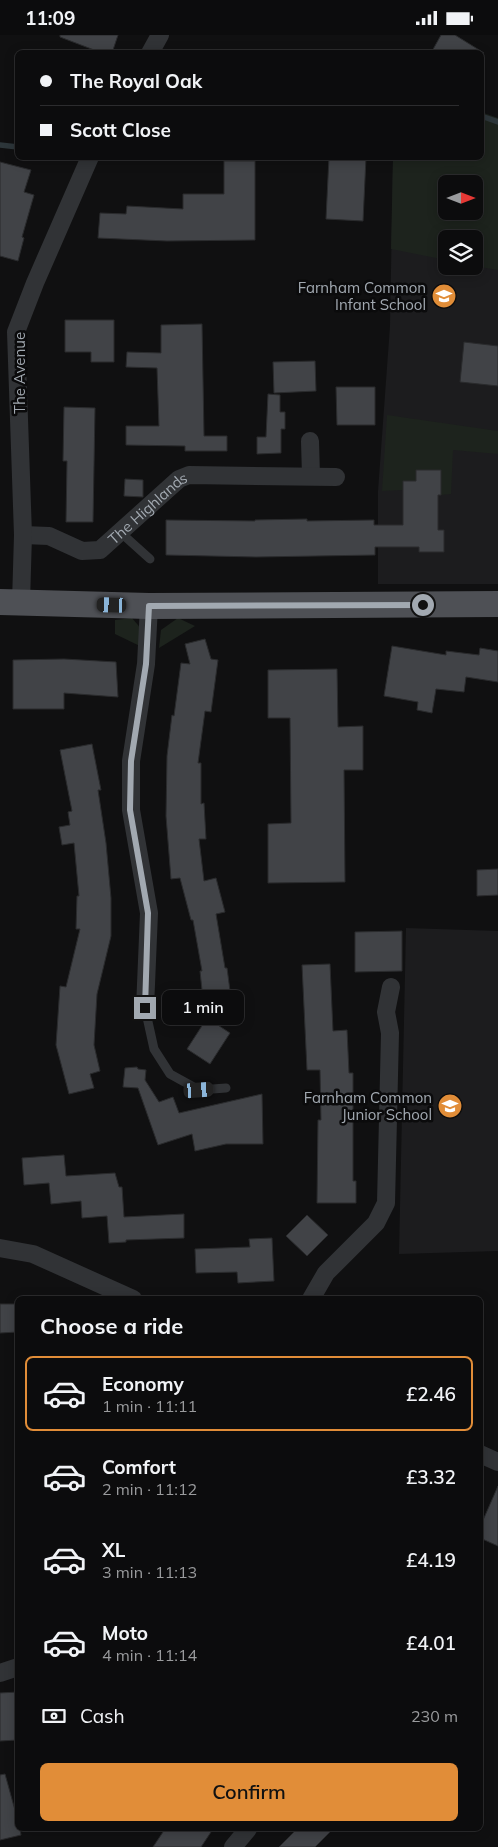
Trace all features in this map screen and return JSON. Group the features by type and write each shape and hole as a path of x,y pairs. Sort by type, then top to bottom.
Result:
{"main road":[{"path":"10,602 149,606 498,604"}],"street":[{"path":"152,50 160,35"},
{"name":"The Avenue","path":"10,602 22,535 16,333 35,283 89,160"},
{"path":"310,441 310,476"},
{"name":"The Highlands","path":"22,535 49,536 82,551 100,551 179,479 189,475 336,477"},
{"path":"145,1008 148,913 130,810 131,771 146,664 149,606"},
{"path":"313,1296 326,1273 376,1223 386,1203 390,1033 386,1012 391,987"},
{"path":"0,1248 33,1254 126,1296"},
{"path":"483,1455 498,1462"},
{"path":"0,1673 15,1668"},
{"path":"232,1847 246,1831"}],"lane":[{"path":"120,532 150,559"},
{"path":"145,1008 154,1049 170,1074 199,1090 226,1088"}],"shaded area":[{"path":"484,113 498,118 498,270 483,268 483,230 438,230 438,258 391,249 393,160 484,160"},
{"path":"498,130 498,584 378,584 378,491 390,326 393,160 484,160 484,152"},
{"path":"387,415 498,431 498,454 453,450 451,494 441,495 441,470 417,470 416,481 403,490 382,491"},
{"path":"132,618 143,631 144,648 115,634 115,620"},
{"path":"178,618 195,626 159,648 161,630"},
{"name":"Farnham Common Junior School","path":"406,928 498,931 498,1251 399,1254"}],"building":[{"path":"60,35 118,35 113,50 94,50 60,37"},
{"path":"441,35 455,35 479,50 433,50"},
{"path":"329,160 366,160 363,221 326,219"},
{"path":"224,161 255,161 255,240 167,241 98,238 100,213 126,214 127,206 183,209 183,194 224,194"},
{"path":"0,162 31,170 24,192 34,195 22,237 24,238 18,261 0,256"},
{"path":"65,320 114,320 114,362 91,362 91,352 65,352"},
{"path":"202,324 204,436 227,436 227,451 185,451 185,446 126,445 126,426 159,426 157,368 126,367 127,352 161,353 161,325"},
{"path":"464,342 498,346 498,386 460,382"},
{"path":"315,361 316,391 274,393 273,362"},
{"path":"336,387 375,387 375,425 337,425"},
{"path":"268,394 280,395 280,412 285,412 285,429 281,429 281,453 257,454 257,437 266,437"},
{"path":"64,407 95,408 93,522 66,522 67,461 63,461"},
{"path":"416,470 441,470 441,495 438,495 438,530 444,530 444,552 419,552 419,547 375,547 375,555 256,557 166,555 166,520 374,520 374,525 403,525 403,481 416,481"},
{"path":"125,479 143,480 143,497 124,496"},
{"path":"205,639 211,659 218,660 211,712 205,711 198,763 201,763 201,804 204,803 206,839 199,839 204,881 216,878 225,912 216,914 225,968 227,968 232,1006 204,1009 200,971 202,971 193,920 191,920 180,878 171,879 166,816 167,756 172,715 174,716 181,663 190,664 185,644"},
{"path":"392,646 446,655 446,651 479,655 480,648 498,651 498,682 466,677 464,692 436,689 432,713 417,710 418,702 384,696"},
{"path":"64,659 116,662 118,697 64,693 64,709 13,709 13,660"},
{"path":"337,669 338,727 363,726 363,770 344,770 345,882 268,883 268,824 291,823 290,718 268,718 268,670"},
{"path":"92,744 101,790 98,790 106,843 111,898 111,936 97,994 94,1045 100,1071 90,1074 94,1088 69,1094 56,1045 60,986 66,987 80,929 76,929 77,896 79,896 74,843 62,845 59,827 70,825 68,812 72,811 60,750"},
{"path":"498,869 498,895 477,896 477,870"},
{"path":"402,931 402,971 355,972 355,932"},
{"path":"330,964 333,1031 347,1030 349,1073 353,1073 353,1181 356,1181 356,1203 317,1203 318,1120 321,1120 320,1070 307,1070 302,965"},
{"path":"207,1018 230,1033 210,1064 187,1049"},
{"path":"137,1067 138,1069 146,1070 145,1080 159,1102 173,1097 179,1113 262,1094 263,1144 226,1144 195,1151 192,1134 158,1145 138,1088 123,1087 125,1068"},
{"path":"64,1155 66,1176 115,1173 119,1187 122,1187 124,1217 184,1214 184,1238 126,1240 126,1242 109,1243 107,1216 82,1218 81,1201 51,1204 49,1183 24,1185 22,1158"},
{"path":"307,1215 328,1235 307,1256 286,1236"},
{"path":"272,1238 274,1281 238,1283 237,1272 196,1273 195,1249 250,1247 249,1239"},
{"path":"0,1304 15,1304 15,1332 0,1333"},
{"path":"498,1486 498,1546 483,1539 483,1520"},
{"path":"15,1692 15,1740 0,1741 0,1693"},
{"path":"5,1774 15,1810 15,1831 20,1831 21,1835 0,1840 0,1775"},
{"path":"164,1831 212,1831 201,1847 153,1847"},
{"path":"295,1831 331,1831 315,1847 279,1847"}],"waterway":[{"path":"484,117 498,122"},
{"path":"0,145 15,147"}],"place":[{"name":"Farnham Common Infant School","path":"444,296"},
{"name":"Farnham Common Junior School","path":"450,1106"}],"route":[{"path":"145,1008 148,913 130,810 131,761 146,664 149,606 423,605"}]}
